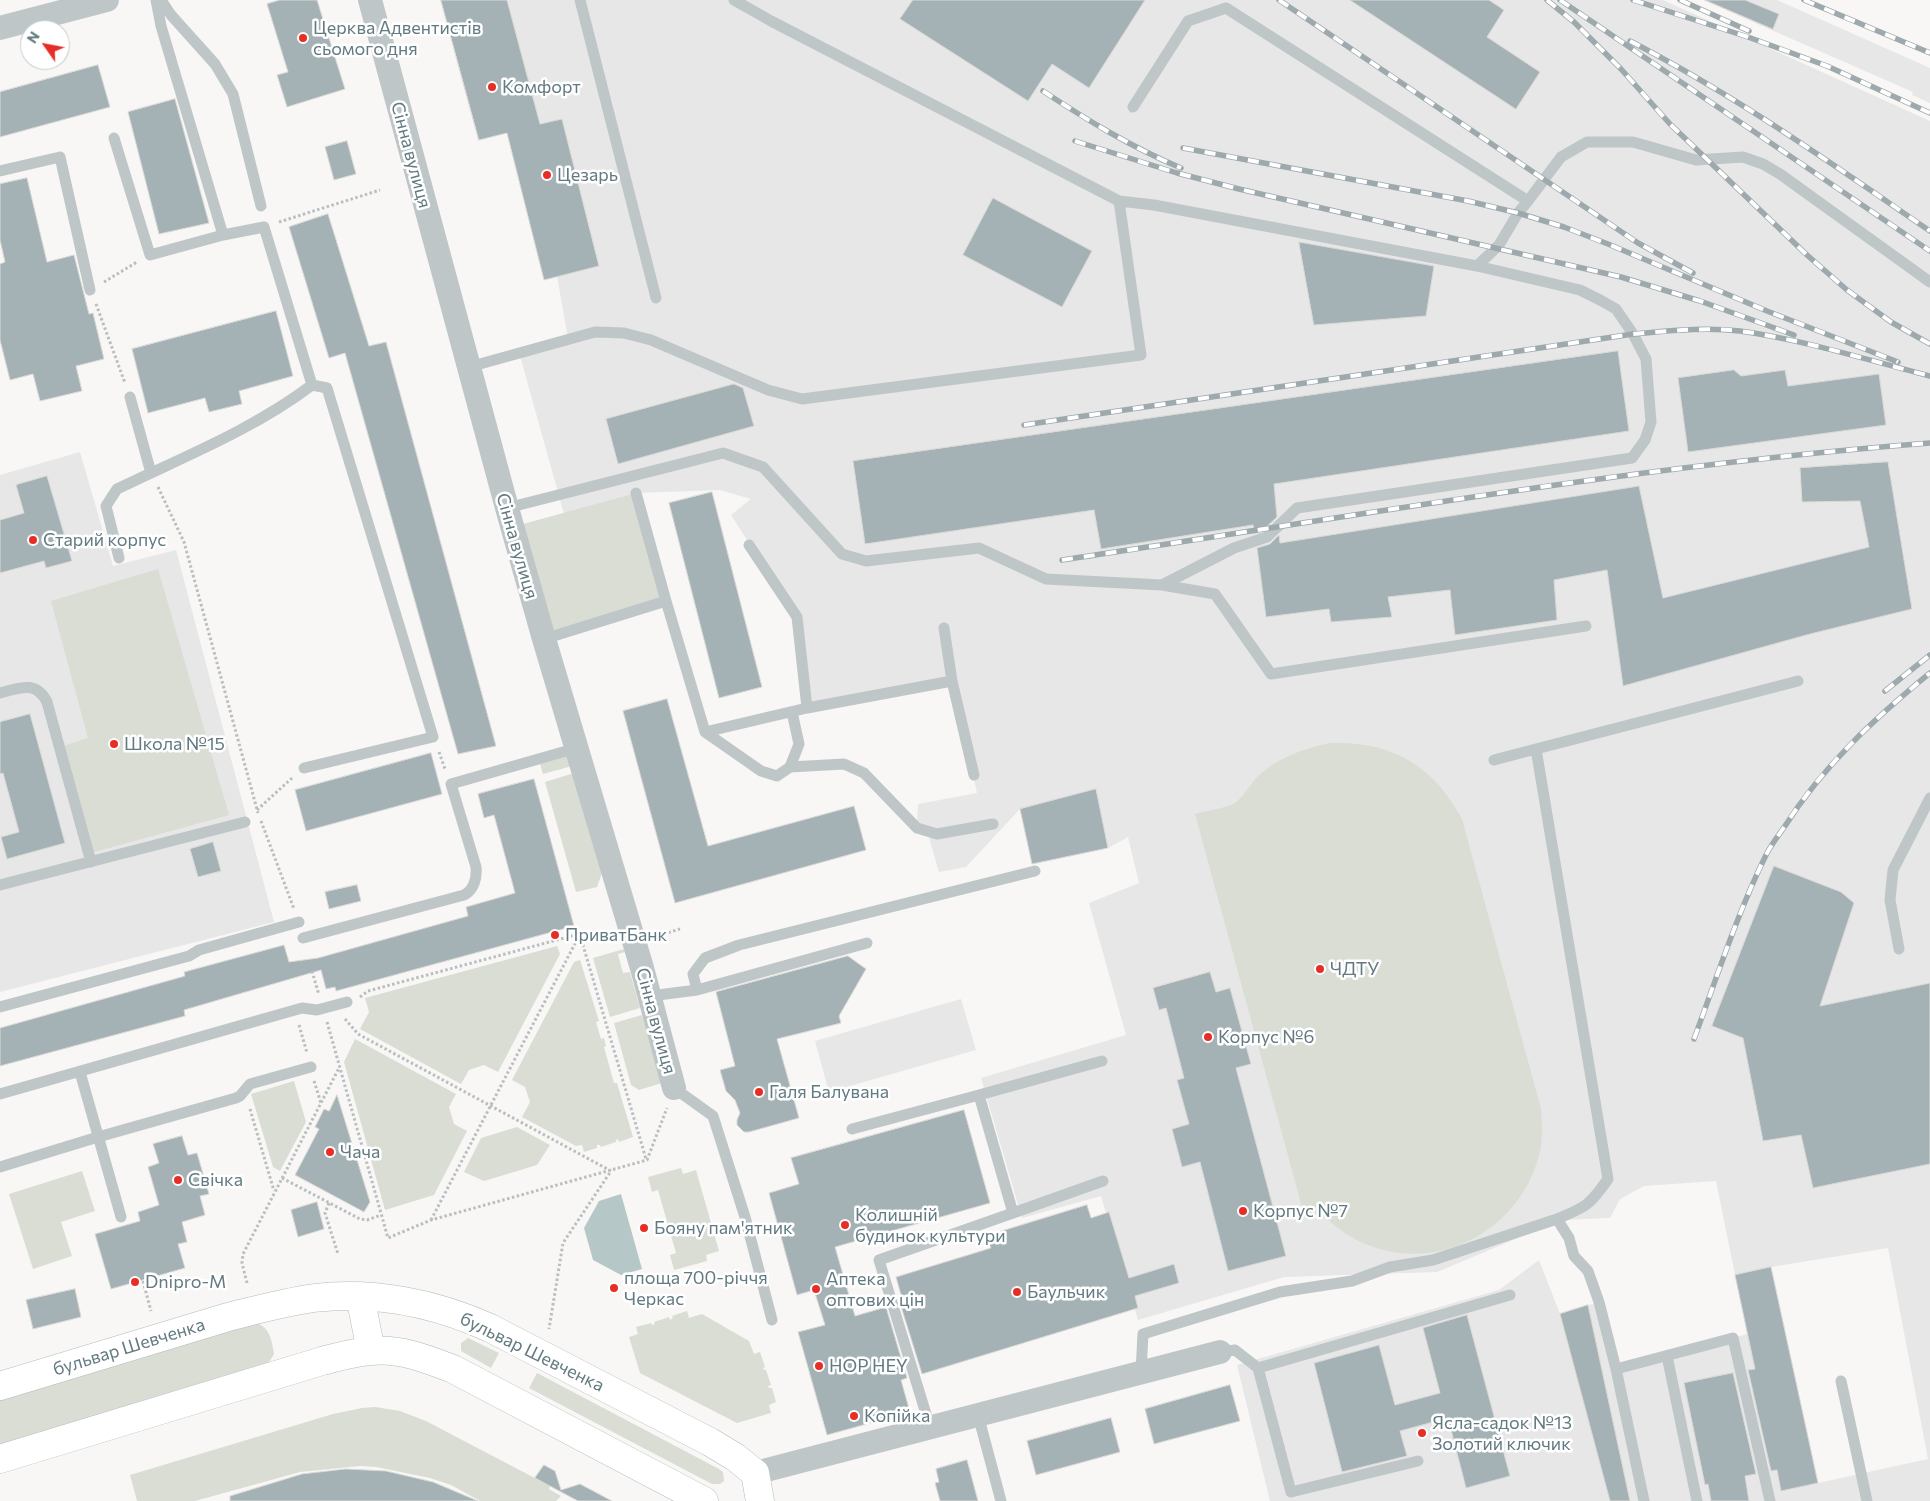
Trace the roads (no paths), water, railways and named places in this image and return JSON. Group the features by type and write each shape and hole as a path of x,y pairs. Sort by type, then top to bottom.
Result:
{"main road":[{"path":"360,1296 371,1351"},
{"name":"бульвар Шевченка","path":"0,1386 228,1317 264,1308 315,1298 360,1296 386,1298 421,1304 468,1318 490,1328 710,1442 735,1457 755,1473"},
{"path":"0,1459 322,1360 371,1351 406,1354 453,1370 704,1501"},
{"path":"755,1473 760,1501"}],"street":[{"name":"Сінна вулиця","path":"370,0 409,151 507,508 650,996 674,1088"},
{"path":"0,28 97,1"},
{"path":"755,1473 1220,1352"}],"lane":[{"path":"156,0 163,33 222,235"},
{"path":"161,0 171,15 215,64 233,94 261,206"},
{"path":"580,0 656,298"},
{"path":"734,0 1119,201 1163,207 1477,266 1580,290 1616,309 1633,334 1646,359 1651,422 1645,440 1632,458 1297,508 1267,538 1234,548 1162,585"},
{"path":"1132,107 1188,21 1226,8 1528,201"},
{"path":"114,138 150,255 222,235 264,227 312,385"},
{"path":"1477,266 1499,246 1518,213 1561,157 1587,142 1633,142 1696,160 1743,157 1763,164 1780,174 1930,282"},
{"path":"0,171 60,157 90,290"},
{"path":"469,367 595,332 624,333 651,340 768,390 802,399 1141,354 1119,201"},
{"path":"119,558 106,506 117,489 210,446 286,405 312,385 327,388 433,737 304,768"},
{"path":"130,398 151,473"},
{"path":"507,508 723,454 763,467 842,554 866,562 979,548 1046,579 1162,585 1215,594 1271,674 1586,626"},
{"path":"636,493 705,732 762,771 777,776 790,767 844,764 864,773 917,828 938,834 993,824"},
{"path":"749,545 797,617 807,708"},
{"path":"544,639 666,601"},
{"path":"944,628 952,681 974,775"},
{"path":"705,732 807,708 952,681"},
{"path":"1494,760 1798,681"},
{"path":"0,693 29,687 37,689 47,702 90,862"},
{"path":"790,767 799,744 792,712"},
{"path":"303,938 470,892 476,878 476,867 451,784 577,748"},
{"path":"1141,1372 1143,1334 1280,1292 1352,1281 1390,1267 1433,1260 1556,1219 1584,1208 1594,1199 1608,1179 1536,749"},
{"path":"1899,949 1890,900 1893,870 1930,798"},
{"path":"0,885 245,822"},
{"path":"697,990 693,974 705,958 739,945 1035,871"},
{"path":"0,1007 189,956 198,950 299,922"},
{"path":"650,996 697,990 867,943"},
{"path":"0,1094 302,1008 314,1010 346,1002"},
{"path":"852,1128 1102,1061"},
{"path":"0,1167 236,1098 250,1084 311,1067"},
{"path":"80,1072 121,1217"},
{"path":"674,1088 713,1116 745,1217 772,1320"},
{"path":"979,1095 1014,1213"},
{"path":"930,1427 879,1260 1103,1182"},
{"path":"1556,1219 1569,1238 1574,1256 1588,1271 1599,1302 1616,1370 1644,1501"},
{"path":"1258,1368 1510,1295"},
{"path":"1616,1370 1733,1338 1770,1501"},
{"path":"1220,1352 1235,1350 1258,1368 1291,1492 1418,1461"},
{"path":"1666,1356 1697,1501"},
{"path":"1842,1380 1867,1501"},
{"path":"978,1415 1001,1501"}],"railway":[{"path":"1279,0 1638,243 1693,273"},
{"path":"1547,0 1574,22 1621,69 1670,124 1807,255 1847,290 1891,322 1930,344"},
{"path":"1560,0 1930,251"},
{"path":"1633,0 1748,37 1827,66 1930,113"},
{"path":"1680,0 1749,31"},
{"path":"1804,0 1930,53"},
{"path":"1630,41 1745,107 1930,231"},
{"path":"1043,91 1110,132 1181,168"},
{"path":"1075,141 1177,173 1239,189 1621,277 1700,301 1794,335"},
{"path":"1183,148 1468,201 1518,213 1564,227 1608,244 1767,311 1898,362"},
{"path":"1024,425 1633,334 1686,330 1713,329 1764,335 1812,345 1930,376"},
{"path":"1062,560 1604,478 1821,453 1930,443"},
{"path":"1885,691 1930,655"},
{"path":"1694,1039 1737,923 1772,844 1800,804 1833,763 1889,707 1930,673"}],"place":[{"name":"Церква Адвентистів сьомого дня","path":"303,38"},
{"name":"Комфорт","path":"492,87"},
{"name":"Цезарь","path":"547,175"},
{"name":"Старий корпус","path":"33,540"},
{"name":"Школа №15","path":"114,744"},
{"name":"ПриватБанк","path":"555,935"},
{"name":"ЧДТУ","path":"1320,969"},
{"name":"Корпус №6","path":"1208,1037"},
{"name":"Галя Балувана","path":"759,1092"},
{"name":"Чача","path":"330,1152"},
{"name":"Свічка","path":"178,1180"},
{"name":"Корпус №7","path":"1243,1211"},
{"name":"Колишній будинок культури","path":"845,1225"},
{"name":"Бояну пам'ятник","path":"644,1228"},
{"name":"Dnipro-M","path":"135,1282"},
{"name":"площа 700-річчя Черкас","path":"614,1288"},
{"name":"Аптека оптових цін","path":"816,1289"},
{"name":"Баульчик","path":"1017,1292"},
{"name":"HOP HEY","path":"819,1366"},
{"name":"Копійка","path":"854,1416"},
{"name":"Ясла-садок №13 Золотий ключик","path":"1422,1433"}]}
